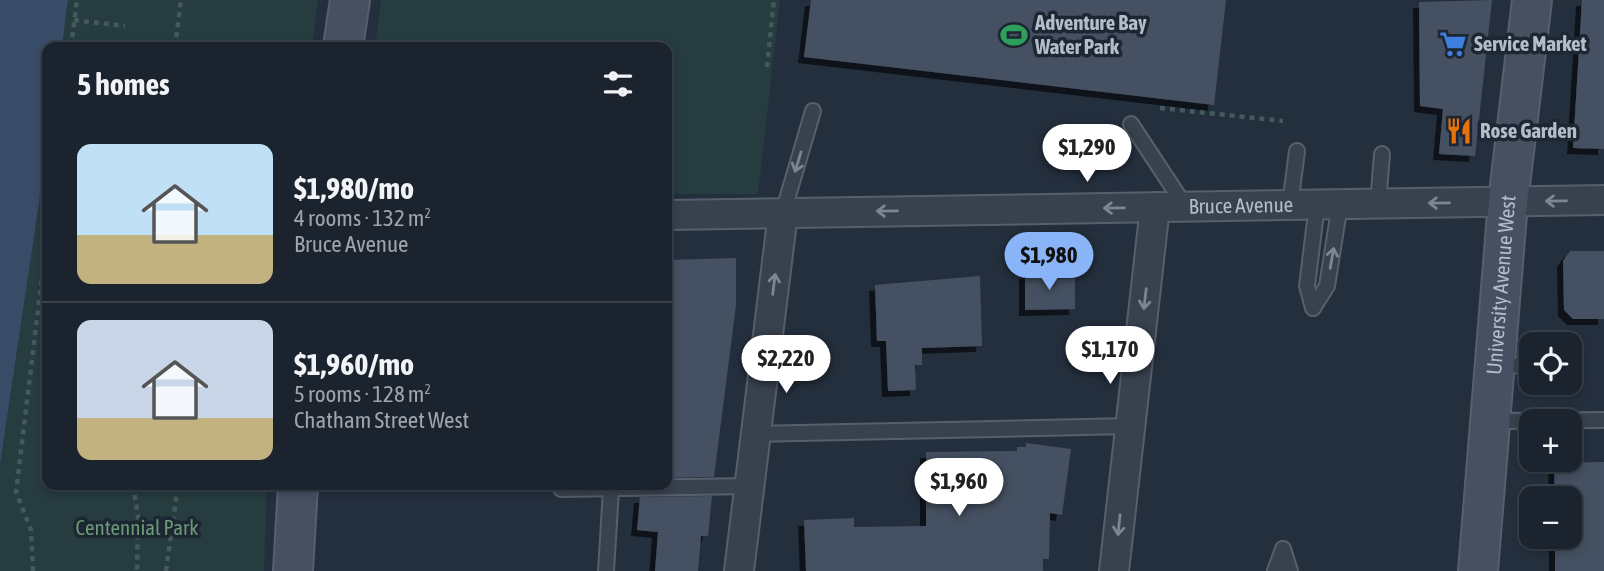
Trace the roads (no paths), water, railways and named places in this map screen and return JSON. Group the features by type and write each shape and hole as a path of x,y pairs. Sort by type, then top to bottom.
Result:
{"main road":[{"path":"344,42 350,0"},
{"name":"University Avenue West","path":"1478,571 1490,421 1513,366 1508,202 1532,0"},
{"path":"293,571 298,490"}],"street":[{"name":"Bruce Avenue","path":"672,215 1604,200"},
{"path":"1114,571 1155,207"},
{"path":"739,571 783,213"}],"lane":[{"path":"783,213 813,111"},
{"path":"1131,124 1185,206"},
{"path":"1297,150 1315,205 1327,286 1313,309 1307,286 1315,205"},
{"path":"1378,204 1382,153"},
{"path":"1490,421 1604,420"},
{"path":"756,434 1130,426"},
{"path":"672,488 750,486"},
{"path":"606,571 611,490"},
{"path":"1275,571 1283,549 1290,571"}],"water":[{"path":"0,0 68,0 63,42 42,42 42,183 0,465"}],"place":[{"name":"Adventure Bay Water Park","path":"1014,35"},
{"name":"Service Market","path":"1453,44"},
{"name":"Rose Garden","path":"1459,131"}],"park label":[{"name":"Centennial Park","path":"137,528"}]}
